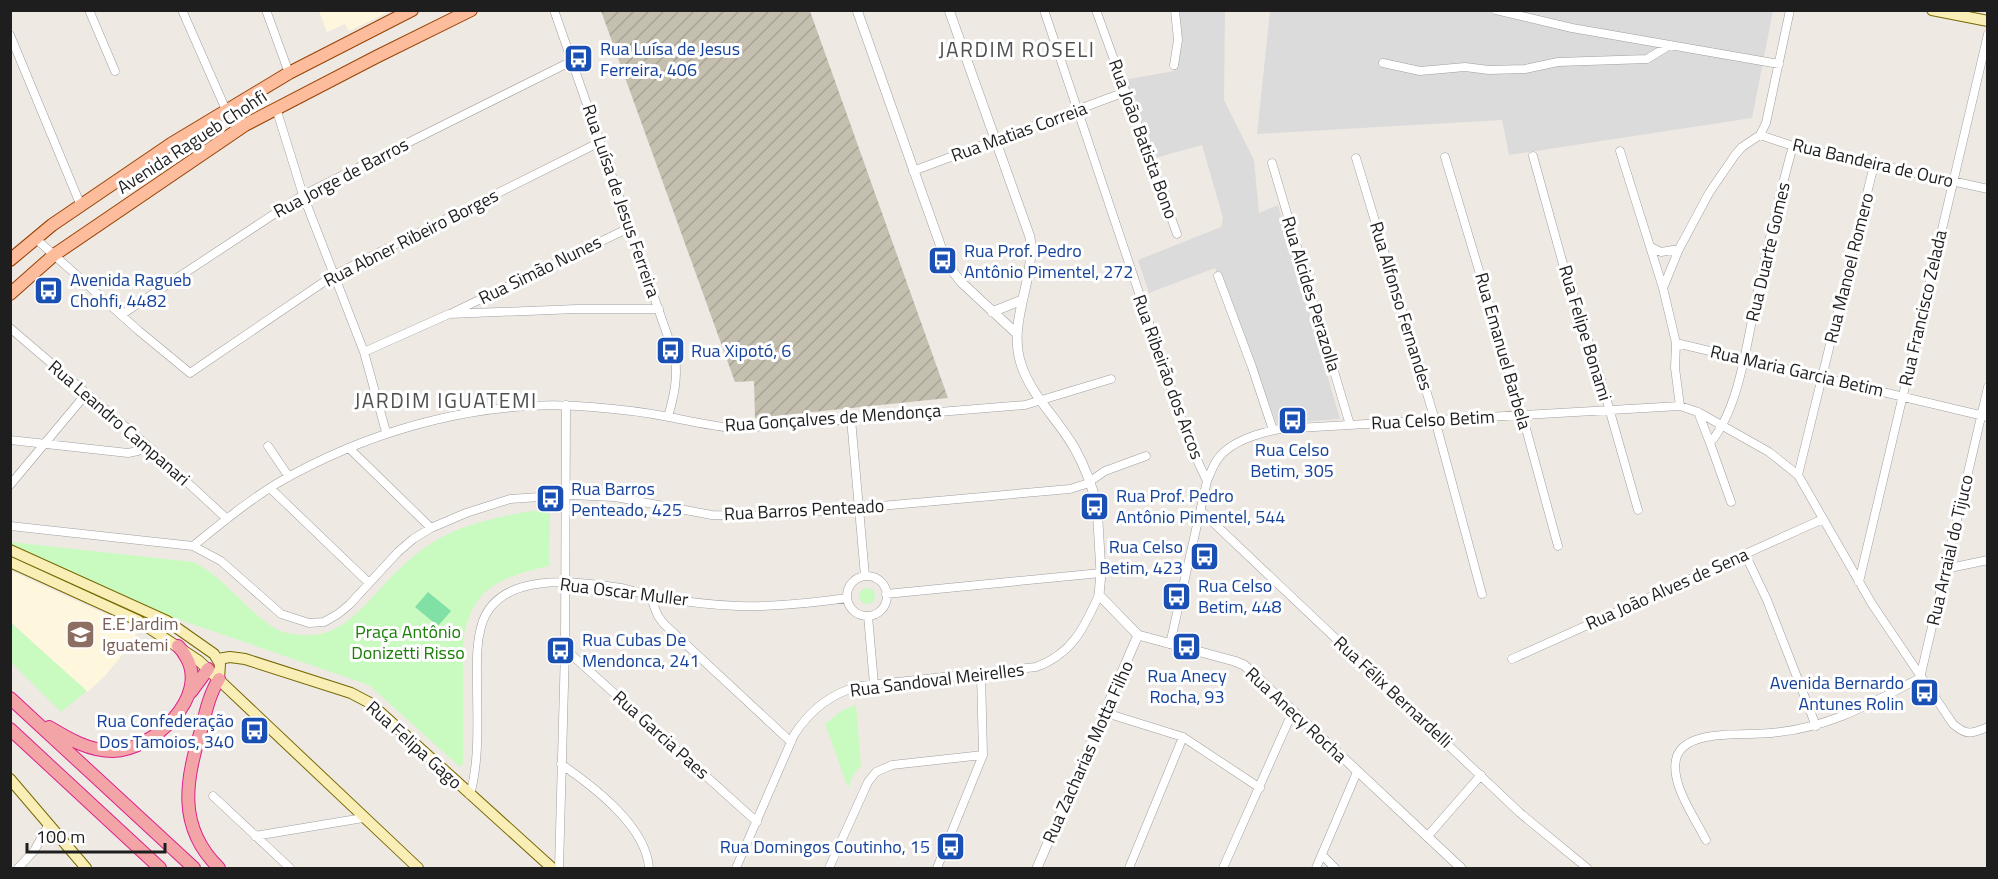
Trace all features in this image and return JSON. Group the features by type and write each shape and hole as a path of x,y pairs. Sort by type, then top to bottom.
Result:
{"highway":[{"path":"178,646 187,658 191,671 190,685 183,706"},
{"path":"25,712 71,741 88,747 114,751 126,750 150,740 169,724 208,669"},
{"path":"219,679 213,688 197,742 188,786 192,829 209,859 219,868"},
{"path":"10,698 194,868"},
{"path":"10,729 160,868"}],"main road":[{"name":"Avenida Ragueb Chohfi","path":"10,260 35,238 171,144 289,73 412,10"},
{"name":"Avenida Ragueb Chohfi","path":"10,294 54,255 245,125 471,10"},
{"path":"1932,10 1988,21"},
{"path":"10,550 166,621 206,648 218,659 219,679"},
{"path":"10,562 137,620 178,646 219,679 418,868"},
{"name":"Rua Felipa Gago","path":"218,659 230,657 245,659 351,693 370,703 552,868"},
{"path":"208,669 218,659"},
{"path":"10,780 86,868"}],"street":[{"path":"89,10 115,71"},
{"path":"182,10 226,110 245,125"},
{"path":"266,10 289,73"},
{"name":"Rua Luísa de Jesus Ferreira","path":"364,352 449,314 578,309 659,309 555,10"},
{"path":"857,10 947,264 961,282 1016,333"},
{"path":"949,10 1030,237 1031,265 1016,333 1021,366 1041,401 1075,448 1090,482 1097,505 1101,573 1098,595"},
{"name":"Rua Ribeirão dos Arcos","path":"1044,10 1177,406 1192,449 1207,481 1202,512 1170,644"},
{"name":"Rua João Batista Bono","path":"1096,10 1177,234"},
{"path":"1174,65 1179,40 1175,10"},
{"path":"1496,10 1572,28 1779,64"},
{"path":"1663,288 1679,249 1720,175 1742,147 1760,135 1769,115 1790,10"},
{"name":"Rua Francisco Zelada","path":"1859,582 1988,34"},
{"path":"10,35 81,206"},
{"path":"1383,63 1420,70 1465,67 1489,70 1525,69 1558,62 1647,58 1670,45"},
{"name":"Rua Jorge de Barros","path":"121,315 303,195 572,61"},
{"name":"Rua Matias Correia","path":"914,171 1125,92"},
{"path":"276,108 303,195 364,352 386,432"},
{"name":"Rua Bandeira de Ouro","path":"1760,135 1793,146 1988,189"},
{"name":"Rua Abner Ribeiro Borges","path":"35,238 190,373 333,275 600,142"},
{"name":"Rua Duarte Gomes","path":"1710,443 1722,427 1744,359 1793,146"},
{"path":"1620,151 1663,288 1676,343 1675,368 1680,406 1698,412 1769,453 1798,475 1859,582 1920,678 1953,724 1961,732 1970,734 1988,727"},
{"name":"Rua Felipe Bonami","path":"1533,156 1563,264 1638,510"},
{"name":"Rua Emanuel Barbela","path":"1445,157 1522,414 1558,546"},
{"name":"Rua Alfonso Fernandes","path":"1356,158 1435,420 1482,594"},
{"name":"Rua Alcides Perazolla","path":"1272,163 1350,425"},
{"name":"Rua Manoel Romero","path":"1798,475 1874,165"},
{"name":"Rua Simão Nunes","path":"449,314 631,226"},
{"path":"1651,247 1661,252 1679,249"},
{"path":"1218,276 1273,430"},
{"path":"992,312 1022,300"},
{"path":"659,309 676,368 675,393 668,417"},
{"name":"Rua Leandro Campanari","path":"10,328 148,446 227,519"},
{"name":"Rua Maria Garcia Betim","path":"1676,343 1984,416"},
{"name":"Rua Gonçalves de Mendonça","path":"193,546 270,488 349,448 386,432 485,411 566,405 623,410 734,428 1025,405 1111,379"},
{"name":"Rua Arraial do Tijuco","path":"1920,678 1984,416 1988,387"},
{"path":"10,485 86,394"},
{"path":"559,868 565,649 566,405"},
{"name":"Rua Celso Betim","path":"1207,481 1216,461 1230,447 1273,430 1680,406"},
{"path":"1698,412 1731,502"},
{"path":"850,419 865,576"},
{"path":"10,440 128,453 148,446"},
{"path":"268,446 289,477"},
{"path":"349,448 431,528"},
{"name":"Rua Barros Penteado","path":"10,526 193,546 221,561 280,614 309,624 324,622 338,614 413,539 431,528 466,513 510,499 567,495 615,497 712,515 791,514 1070,489 1090,482 1105,471 1146,456"},
{"path":"270,488 369,583"},
{"name":"Rua Félix Bernardelli","path":"1202,512 1520,813 1587,868"},
{"name":"Rua João Alves de Sena","path":"1512,659 1823,519"},
{"path":"1745,554 1767,600 1816,726"},
{"path":"1946,569 1988,560"},
{"path":"886,594 1101,573"},
{"path":"865,576 880,581 886,594 883,607 877,613 868,616 854,611 847,598 852,583 865,576"},
{"name":"Rua Oscar Muller","path":"470,795 478,752 477,653 481,627 490,607 512,591 527,585 566,582 623,589 650,596 738,606 847,598"},
{"name":"Rua Anecy Rocha","path":"1098,595 1138,635 1245,665 1461,868"},
{"name":"Rua Sandoval Meirelles","path":"736,868 791,742 802,724 824,701 844,690 874,684 1036,667 1051,662 1071,646 1098,595"},
{"path":"650,596 664,624 791,742"},
{"path":"868,616 874,684"},
{"name":"Rua Zacharias Motta Filho","path":"1036,868 1106,713 1138,635"},
{"name":"Rua Garcia Paes","path":"565,649 757,822"},
{"path":"937,868 983,755 981,673"},
{"path":"1706,840 1677,785 1675,770 1681,749 1702,737 1772,733 1816,726 1837,719 1920,678"},
{"path":"1223,868 1293,711"},
{"path":"1106,713 1183,737 1260,788"},
{"path":"1129,868 1183,737"},
{"path":"829,868 863,791 876,772 892,765 983,755"},
{"path":"561,764 580,777 623,816 643,844 649,868"},
{"path":"1316,868 1357,772"},
{"path":"1427,837 1481,775"},
{"path":"213,796 290,868"},
{"path":"255,836 363,818"},
{"path":"18,868 34,850 49,824"},
{"path":"1322,855 1335,868"}],"shaded area":[{"path":"319,10 390,11 349,31 345,24 327,32"},
{"path":"601,11 810,11 948,398 755,418 754,381 735,382"},
{"path":"1178,11 1225,11 1224,100 1254,160 1259,213 1278,205 1340,419 1277,424 1215,268 1149,293 1138,260 1221,227 1223,218 1202,145 1155,158 1123,80 1174,71 1182,34"},
{"path":"1270,11 1773,11 1752,118 1509,155 1502,120 1257,134"},
{"name":"E.E Jardim Iguatemi","path":"11,571 136,628 138,631 131,644 104,677 87,692 11,622"}],"green space":[{"name":"Praça Antônio Donizetti Risso","path":"531,511 550,512 549,566 503,580 481,596 473,608 463,641 463,763 460,767 369,685 154,611 11,544 11,542 193,562 217,578 276,629 287,633 317,635 340,626 350,619 406,563 435,541 469,526"},
{"path":"867,588 873,590 875,596 873,602 867,604 861,602 859,596 861,590"},
{"path":"428,592 451,611 438,626 415,607"},
{"path":"11,623 87,691 61,712 11,662"},
{"path":"856,705 861,766 853,775 848,788 825,724 841,711"}],"place":[{"name":"Rua Luísa de Jesus Ferreira, 406","path":"579,59"},
{"name":"Rua Prof. Pedro Antônio Pimentel, 272","path":"943,261"},
{"name":"Avenida Ragueb Chohfi, 4482","path":"49,290"},
{"name":"Rua Xipotó, 6","path":"670,351"},
{"name":"Rua Celso Betim, 305","path":"1292,421"},
{"name":"Rua Barros Penteado, 425","path":"550,499"},
{"name":"Rua Prof. Pedro Antônio Pimentel, 544","path":"1095,506"},
{"name":"Rua Celso Betim, 423","path":"1204,557"},
{"name":"Rua Celso Betim, 448","path":"1177,596"},
{"name":"E.E Jardim Iguatemi","path":"81,634"},
{"name":"Rua Anecy Rocha, 93","path":"1187,647"},
{"name":"Rua Cubas De Mendonca, 241","path":"561,650"},
{"name":"Avenida Bernardo Antunes Rolin","path":"1925,693"},
{"name":"Rua Confederação Dos Tamoios, 340","path":"255,731"},
{"name":"Rua Domingos Coutinho, 15","path":"951,847"}],"district":[{"name":"JARDIM ROSELI","path":"1017,50"},
{"name":"JARDIM IGUATEMI","path":"446,401"}]}
